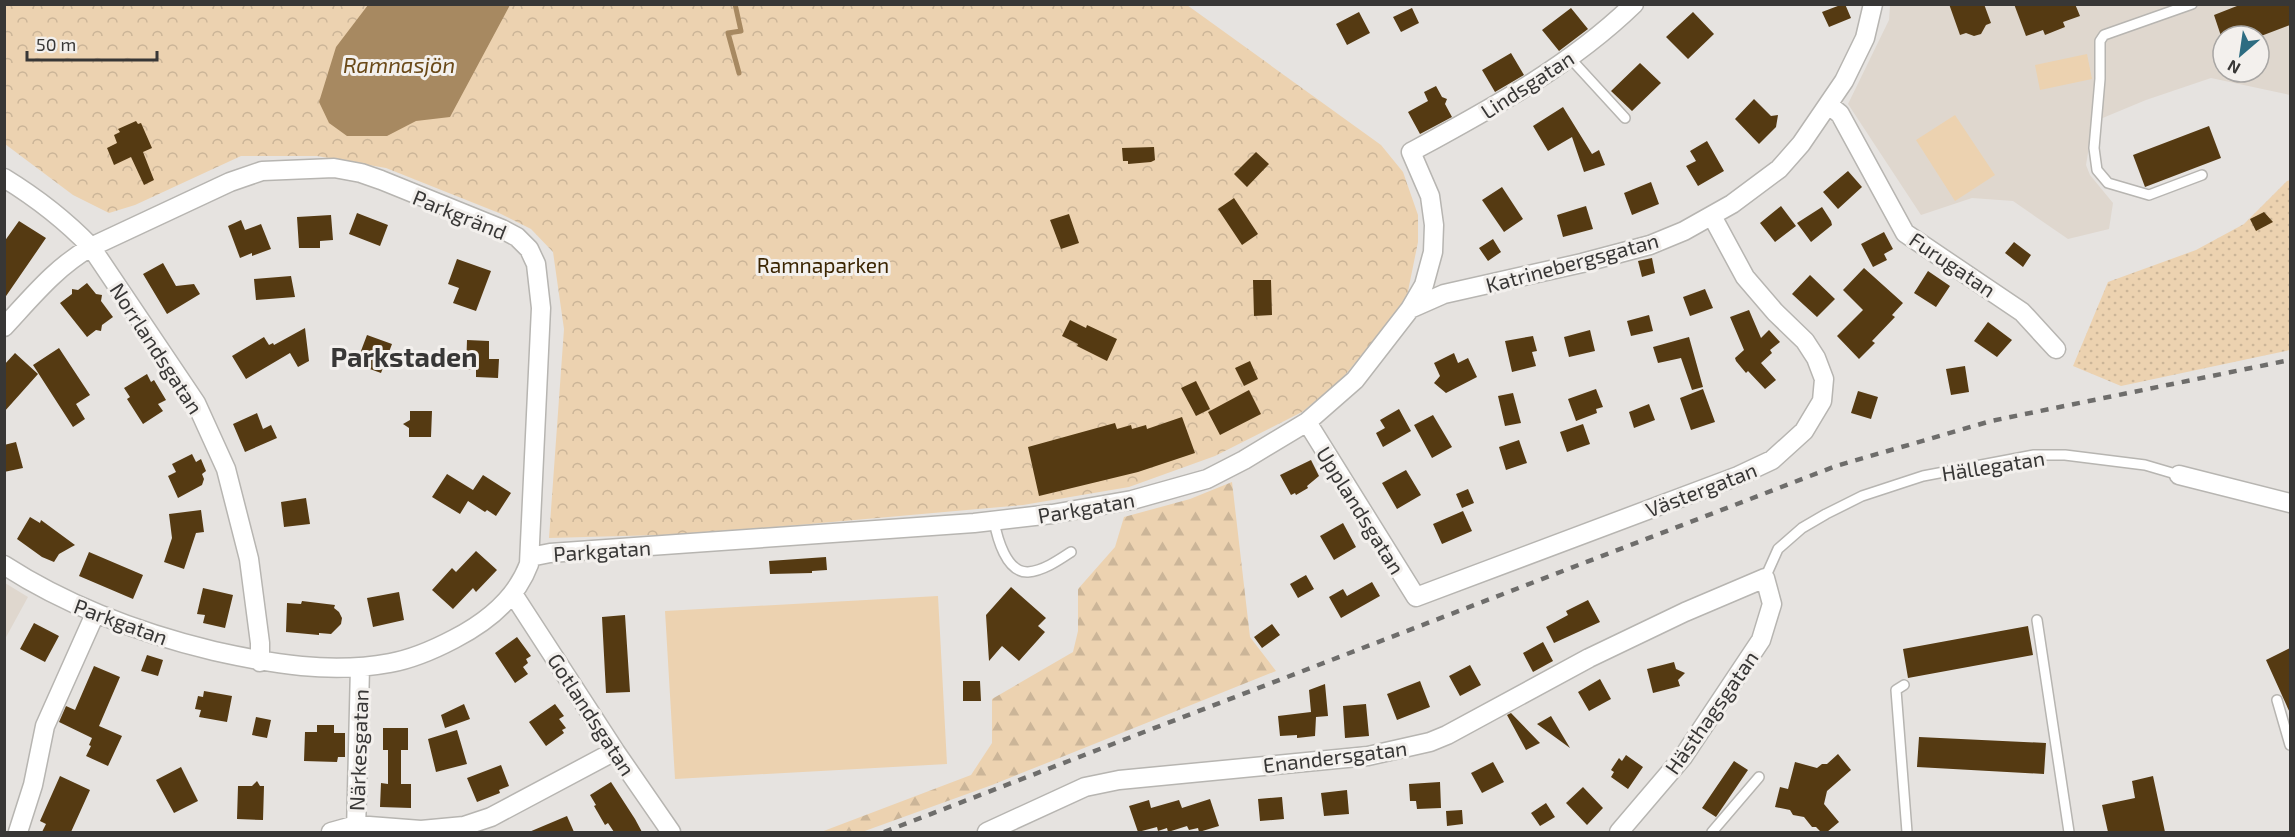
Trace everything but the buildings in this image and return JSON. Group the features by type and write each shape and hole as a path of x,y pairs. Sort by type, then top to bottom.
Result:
{"street":[{"name":"Lindsgatan","path":"1411,152 1532,84 1614,24 1634,4"},
{"name":"Katrinebergsgatan","path":"1410,309 1444,294 1650,245 1712,216 1779,169 1801,144 1844,81 1865,38 1873,4"},
{"name":"Furugatan","path":"1829,105 1840,114 1905,233 2022,312 2056,349"},
{"name":"Parkgatan","path":"530,557 550,553 994,521 1052,514 1132,500 1207,479 1244,460 1307,422 1355,380 1410,309 1424,285 1433,252 1434,225 1430,196 1411,152"},
{"name":"Parkgränd","path":"4,327 53,274 91,247 230,182 262,171 314,167 361,173 469,215 517,237 528,249 536,264 541,300 530,557 522,582 513,594"},
{"name":"Norrlandsgatan","path":"4,178 22,189 77,232 91,247 196,403 226,469 249,559 260,643 260,662"},
{"name":"Västergatan","path":"1416,597 1738,476 1772,460 1804,431 1822,401 1824,379 1816,358 1805,341 1775,312 1745,277 1712,216"},
{"name":"Upplandsgatan","path":"1307,422 1416,597"},
{"name":"Hällegatan","path":"2179,474 2290,503"},
{"name":"Parkgatan","path":"4,565 37,586 95,614 162,638 260,662 295,666 360,667 392,663 439,646 485,621 513,594"},
{"name":"Enandersgatan","path":"987,832 1085,787 1119,780 1368,756 1430,742 1448,735 1589,658 1685,612 1765,578"},
{"name":"Hästhagsgatan","path":"1618,832 1683,757 1761,640 1772,604 1765,578"},
{"name":"Gotlandsgatan","path":"513,594 615,751 671,832"},
{"path":"18,832 33,785 45,726 95,614"},
{"name":"Närkesgatan","path":"356,829 360,667"},
{"path":"331,832 356,829 422,830 464,826 491,818 615,751"}],"lane":[{"path":"2192,4 2104,35 2100,40 2100,80 2094,148 2097,170 2109,183 2133,192 2149,195 2202,175"},
{"path":"1570,57 1625,118"},
{"name":"Hällegatan","path":"1765,578 1778,549 1802,528 1862,496 1923,476 2034,455 2065,455 2145,465 2179,474"},
{"path":"994,521 1003,549 1013,566 1021,571 1039,569 1071,552"},
{"path":"2037,620 2069,832"},
{"path":"1904,685 1896,690 1907,832"},
{"path":"2277,700 2290,745"},
{"path":"1712,832 1759,777"}],"shaded area":[{"path":"1890,5 2290,5 2290,95 2239,84 2271,84 2271,24 2211,24 2211,78 2146,100 2093,122 2086,165 2090,175 2113,203 2109,229 2068,239 2013,201 1972,198 1921,215 1848,104 1889,20"},
{"path":"5,583 28,597 5,639"}],"green space":[{"name":"Ramnaparken","path":"4,5 1187,5 1381,145 1403,172 1418,215 1418,242 1406,301 1341,380 1302,412 1215,456 1129,487 1023,505 697,534 549,538 564,329 553,252 531,229 499,213 386,168 317,156 241,156 135,205 109,213 73,195 5,144"},
{"path":"2087,54 2092,79 2040,90 2035,65"},
{"path":"1955,115 1995,175 1955,201 1916,140"},
{"path":"2290,180 2290,350 2121,386 2073,366 2108,282 2196,250 2244,224"},
{"path":"1232,482 1250,637 1276,671 992,785 862,832 821,832 971,775 992,743 992,699 1073,652 1078,631 1078,589 1115,547 1124,517 1190,499"},
{"path":"938,596 947,764 675,779 665,611"}],"water":[{"name":"Ramnasjön","path":"368,5 510,5 450,117 416,121 387,136 347,136 329,123 319,102 336,47"}],"waterway":[{"path":"735,4 741,31 728,33 739,73"}],"railway":[{"path":"884,832 1836,466 1991,421 2290,360"}],"district":[{"name":"Parkstaden","path":"404,356"}]}
